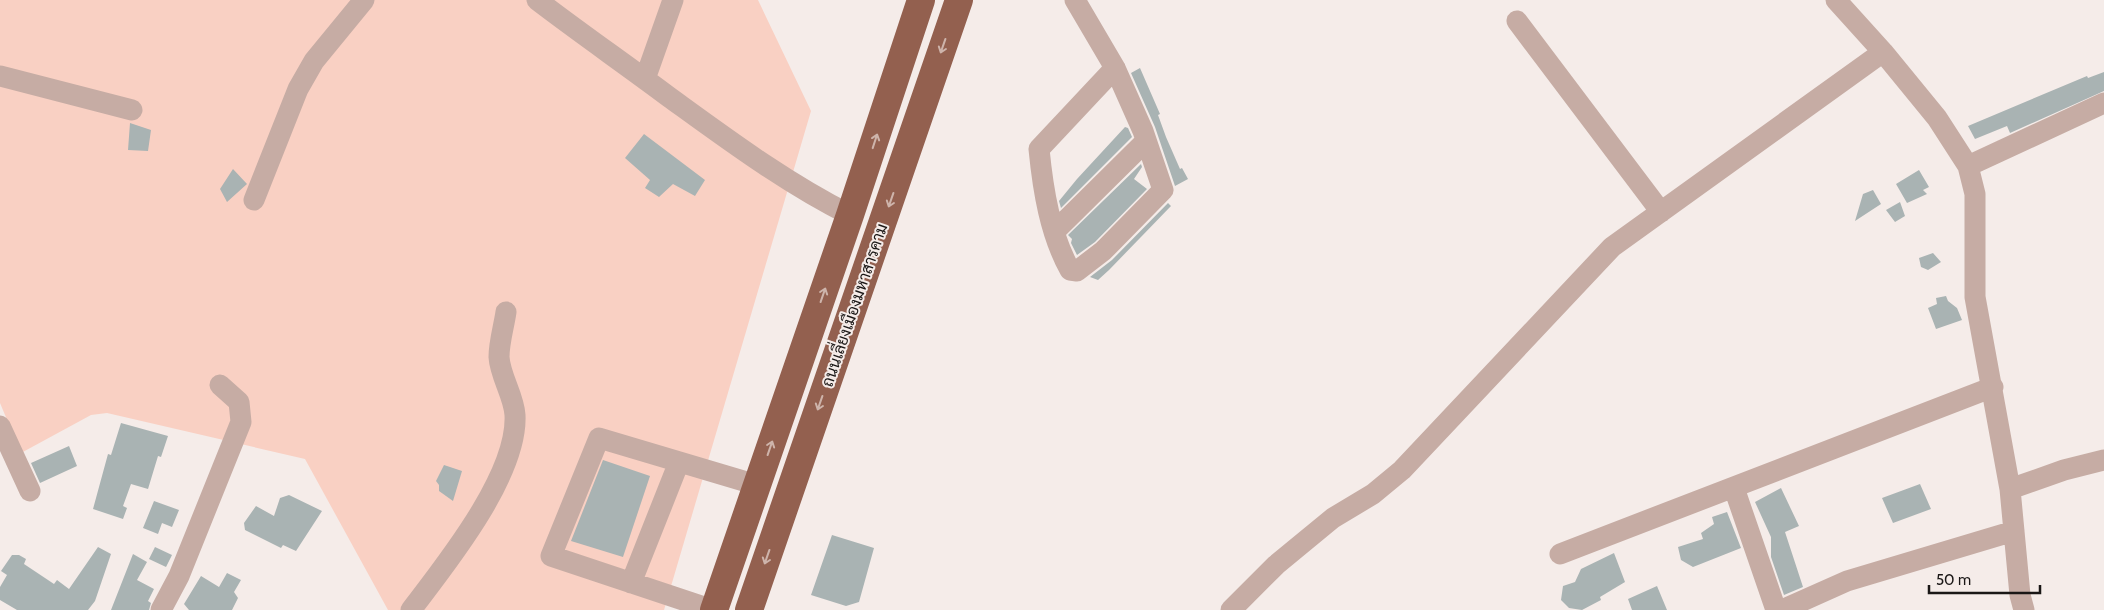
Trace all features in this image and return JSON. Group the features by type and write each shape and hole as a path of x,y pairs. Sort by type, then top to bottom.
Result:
{"highway":[{"name":"ถนนเลี่ยงเมืองมหาสารคาม","path":"714,610 850,215 921,0"},
{"name":"ถนนเลี่ยงเมืองมหาสารคาม","path":"749,610 959,0"}],"street":[{"path":"254,200 298,89 314,60 364,0"},
{"path":"537,0 588,40 813,196 850,215"},
{"path":"645,79 673,0"},
{"path":"1075,0 1115,68 1146,141 1163,190 1103,251 1077,271 1070,270 1061,252 1043,187 1039,149 1115,68"},
{"path":"1836,0 1883,52 1937,118 1968,166 1975,194 1975,297 1993,387 2010,489 2020,595 2024,610"},
{"path":"1517,21 1661,212"},
{"path":"1231,610 1290,553 1334,518 1373,494 1402,470 1612,247 1883,52"},
{"path":"0,76 132,110"},
{"path":"1968,166 2104,103"},
{"path":"1055,232 1146,141"},
{"path":"411,610 455,552 493,492 513,441 515,414 499,358 506,312"},
{"path":"161,610 179,576 241,422 239,402 220,385"},
{"path":"1560,554 1993,387"},
{"path":"0,426 30,491"},
{"path":"714,610 551,556 599,438 757,484"},
{"path":"2010,489 2064,470 2104,460"},
{"path":"631,583 679,462"},
{"path":"1734,488 1776,610"},
{"path":"1782,610 1847,581 2014,531"}],"shaded area":[{"path":"0,0 758,0 811,111 664,610 388,610 305,459 107,413 91,415 21,453 0,403"}],"building":[{"path":"1140,68 1160,114 1158,115 1166,137 1180,169 1182,168 1188,179 1175,186 1155,127 1131,73"},
{"path":"2104,72 2104,91 2010,133 2007,126 1975,139 1968,126 2087,76 2088,78"},
{"path":"130,123 151,130 148,151 128,150"},
{"path":"1125,127 1128,128 1132,137 1061,208 1059,201"},
{"path":"644,134 705,180 695,196 673,184 659,197 645,188 650,180 625,158"},
{"path":"1141,164 1142,167 1134,179 1147,189 1095,242 1077,255 1071,243 1072,239 1068,235"},
{"path":"233,169 247,184 227,202 220,189"},
{"path":"1919,170 1929,187 1923,190 1927,194 1907,203 1896,184"},
{"path":"1873,190 1881,204 1855,221 1863,194"},
{"path":"1900,202 1905,216 1895,222 1886,210"},
{"path":"1168,203 1171,206 1109,270 1098,280 1090,277 1112,260"},
{"path":"1933,253 1941,262 1928,270 1921,267 1919,258"},
{"path":"1946,296 1948,301 1957,308 1962,320 1936,329 1928,308 1937,304 1936,298"},
{"path":"121,423 168,436 161,457 158,456 148,489 131,484 123,506 127,508 123,519 93,509 108,454 111,455"},
{"path":"69,446 77,466 40,483 31,463"},
{"path":"603,460 650,476 623,557 571,541"},
{"path":"444,465 462,471 453,501 439,491 439,485 436,481"},
{"path":"1920,484 1931,509 1893,523 1882,498"},
{"path":"1781,488 1799,526 1785,532 1803,587 1784,595 1771,557 1771,537 1755,502"},
{"path":"289,495 322,511 296,551 283,545 281,548 245,530 244,523 256,506 274,516 280,498"},
{"path":"154,501 179,510 172,527 162,523 158,534 143,528"},
{"path":"1727,512 1741,548 1693,567 1681,560 1678,547 1703,539 1701,533 1714,524 1712,517"},
{"path":"832,535 874,548 859,602 846,606 811,595"},
{"path":"98,547 111,554 95,601 88,610 17,610 0,600 0,587 7,575 1,571 12,555 19,555 26,559 24,564 54,584 57,580 69,589"},
{"path":"155,547 172,555 166,567 149,559"},
{"path":"1614,553 1625,582 1600,597 1601,600 1582,610 1569,608 1561,600 1563,586 1575,582 1581,569"},
{"path":"133,554 147,562 137,580 154,589 148,601 151,603 149,610 111,610"},
{"path":"227,573 241,580 234,592 238,598 232,610 189,610 184,604 201,576 219,587"},
{"path":"1657,586 1667,610 1632,610 1628,599"}]}
